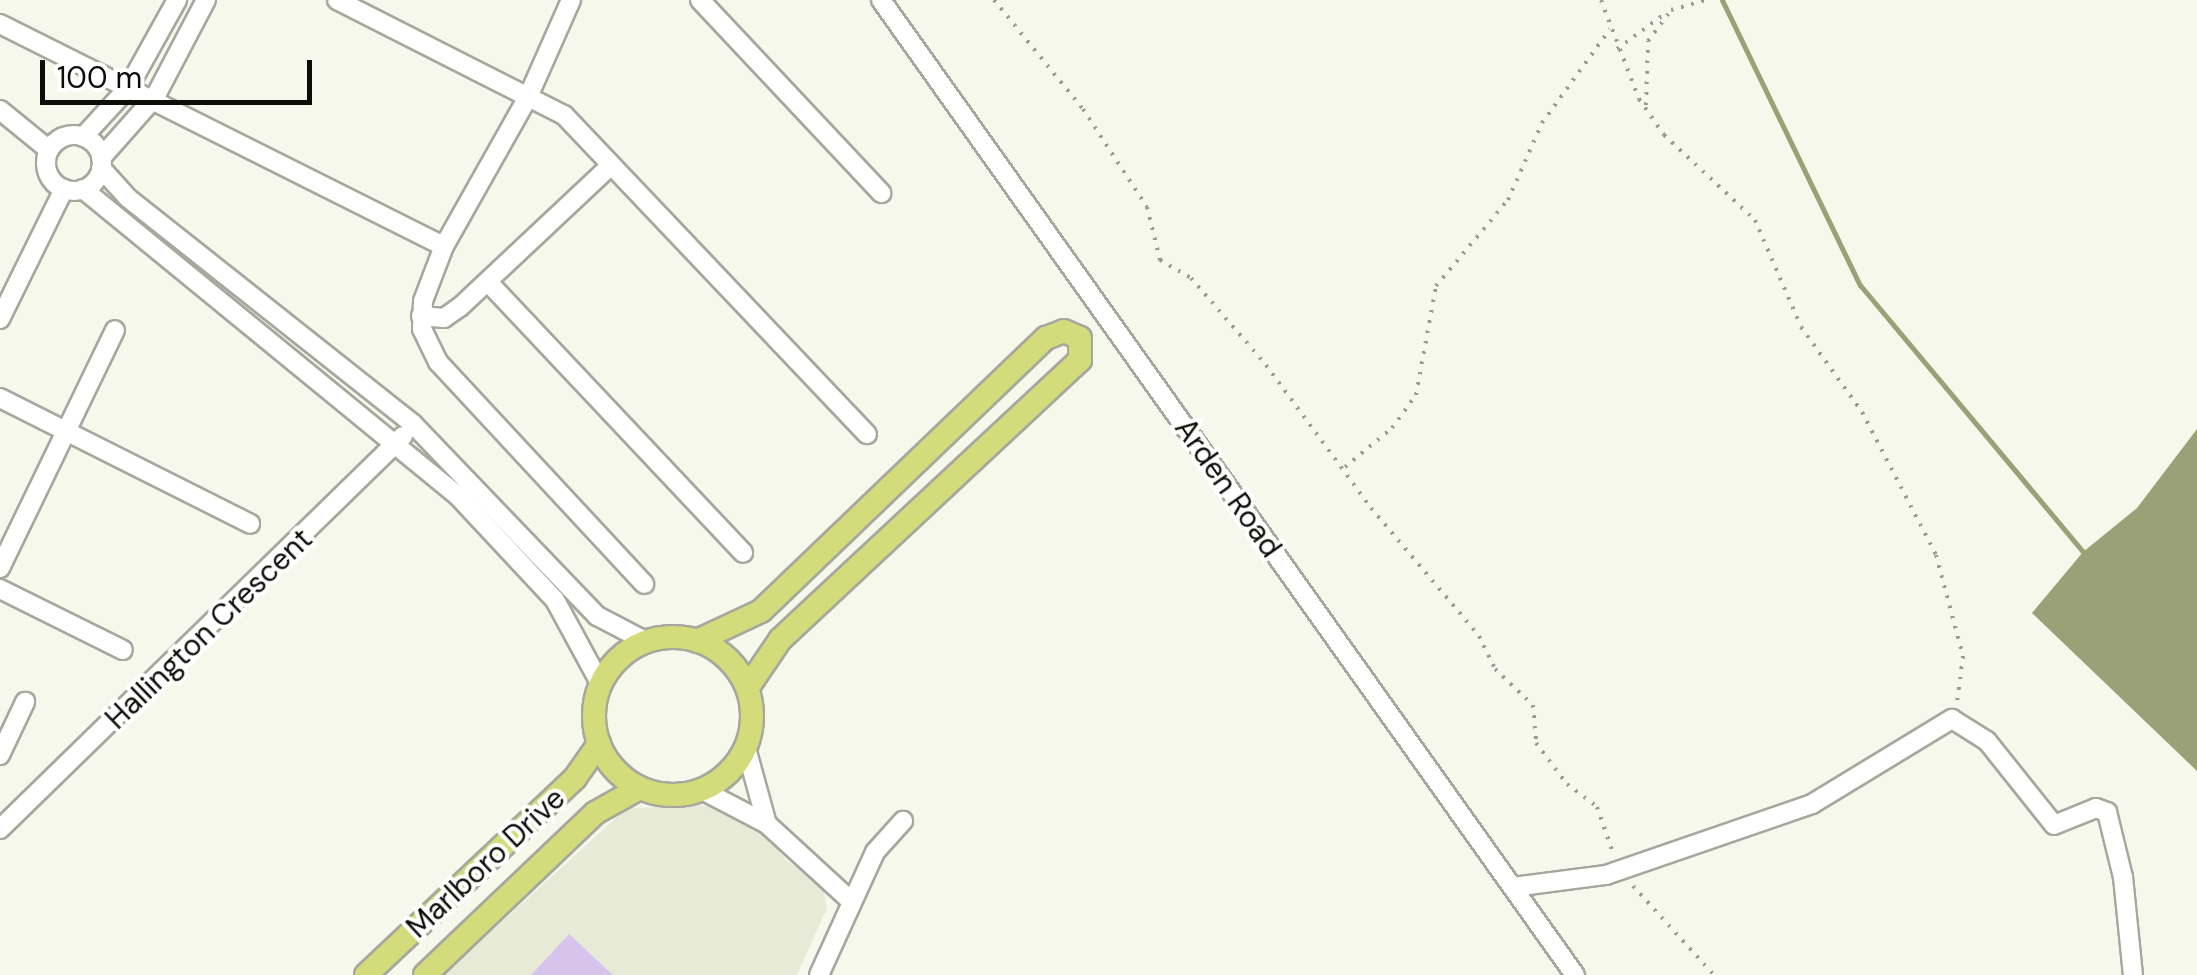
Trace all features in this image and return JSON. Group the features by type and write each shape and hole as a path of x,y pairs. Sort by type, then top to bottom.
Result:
{"main road":[{"path":"697,641 732,661 748,688 753,718 746,748 728,774 702,790 671,795 640,788 615,770 598,744 593,713 600,683 618,658 645,641 697,641 761,611 1046,338 1064,331 1080,338 1080,360 780,640 748,688"},
{"name":"Marlboro Drive","path":"366,975 562,791 598,744"},
{"name":"Marlboro Drive","path":"425,975 595,813 640,788"}],"street":[{"path":"177,0 128,88 83,137 64,137 49,150 46,168 397,443 458,496 555,600 600,683"},
{"path":"0,319 74,189 152,102 206,0"},
{"path":"337,0 564,115 867,434"},
{"path":"571,0 528,97 444,246 421,316 438,362 644,584"},
{"path":"700,0 881,193"},
{"name":"Arden Road","path":"881,0 1575,975"},
{"path":"0,24 444,246"},
{"path":"0,110 49,150"},
{"path":"83,137 128,198 413,424 597,616 645,641"},
{"path":"421,316 444,318 488,282 610,166"},
{"path":"488,282 743,553"},
{"path":"0,568 115,330"},
{"path":"0,398 250,524"},
{"name":"Hallington Crescent","path":"0,829 413,424"},
{"path":"0,589 123,650"},
{"path":"0,755 25,702"},
{"path":"1512,887 1619,872 1812,804 1952,719 1987,741 2054,825 2096,808 2107,812 2123,876 2134,975"},
{"path":"746,748 768,824"},
{"path":"702,790 768,824 850,900"},
{"path":"820,975 850,900 902,820"}],"path":[{"path":"994,0 1082,109 1147,208 1160,260 1190,278 1216,306 1478,636 1495,669 1533,704 1536,744 1567,784 1597,807 1619,872 1714,975"},
{"path":"1601,0 1617,49 1646,110 1756,220 1802,327 1862,412 1936,555 1963,656 1952,719"},
{"path":"1617,49 1672,10 1706,0"},
{"path":"1646,110 1648,41 1672,10"},
{"path":"1344,467 1392,428 1416,395 1436,286 1508,200 1542,123 1610,28"}],"shaded area":[{"path":"2197,429 2197,771 2032,613 2083,552 2137,508"},
{"path":"718,805 750,815 785,859 823,887 827,908 797,975 443,975 627,808"}],"building":[{"path":"569,934 613,975 531,975"}],"waterway":[{"path":"1722,0 1860,285 2085,554"}]}
